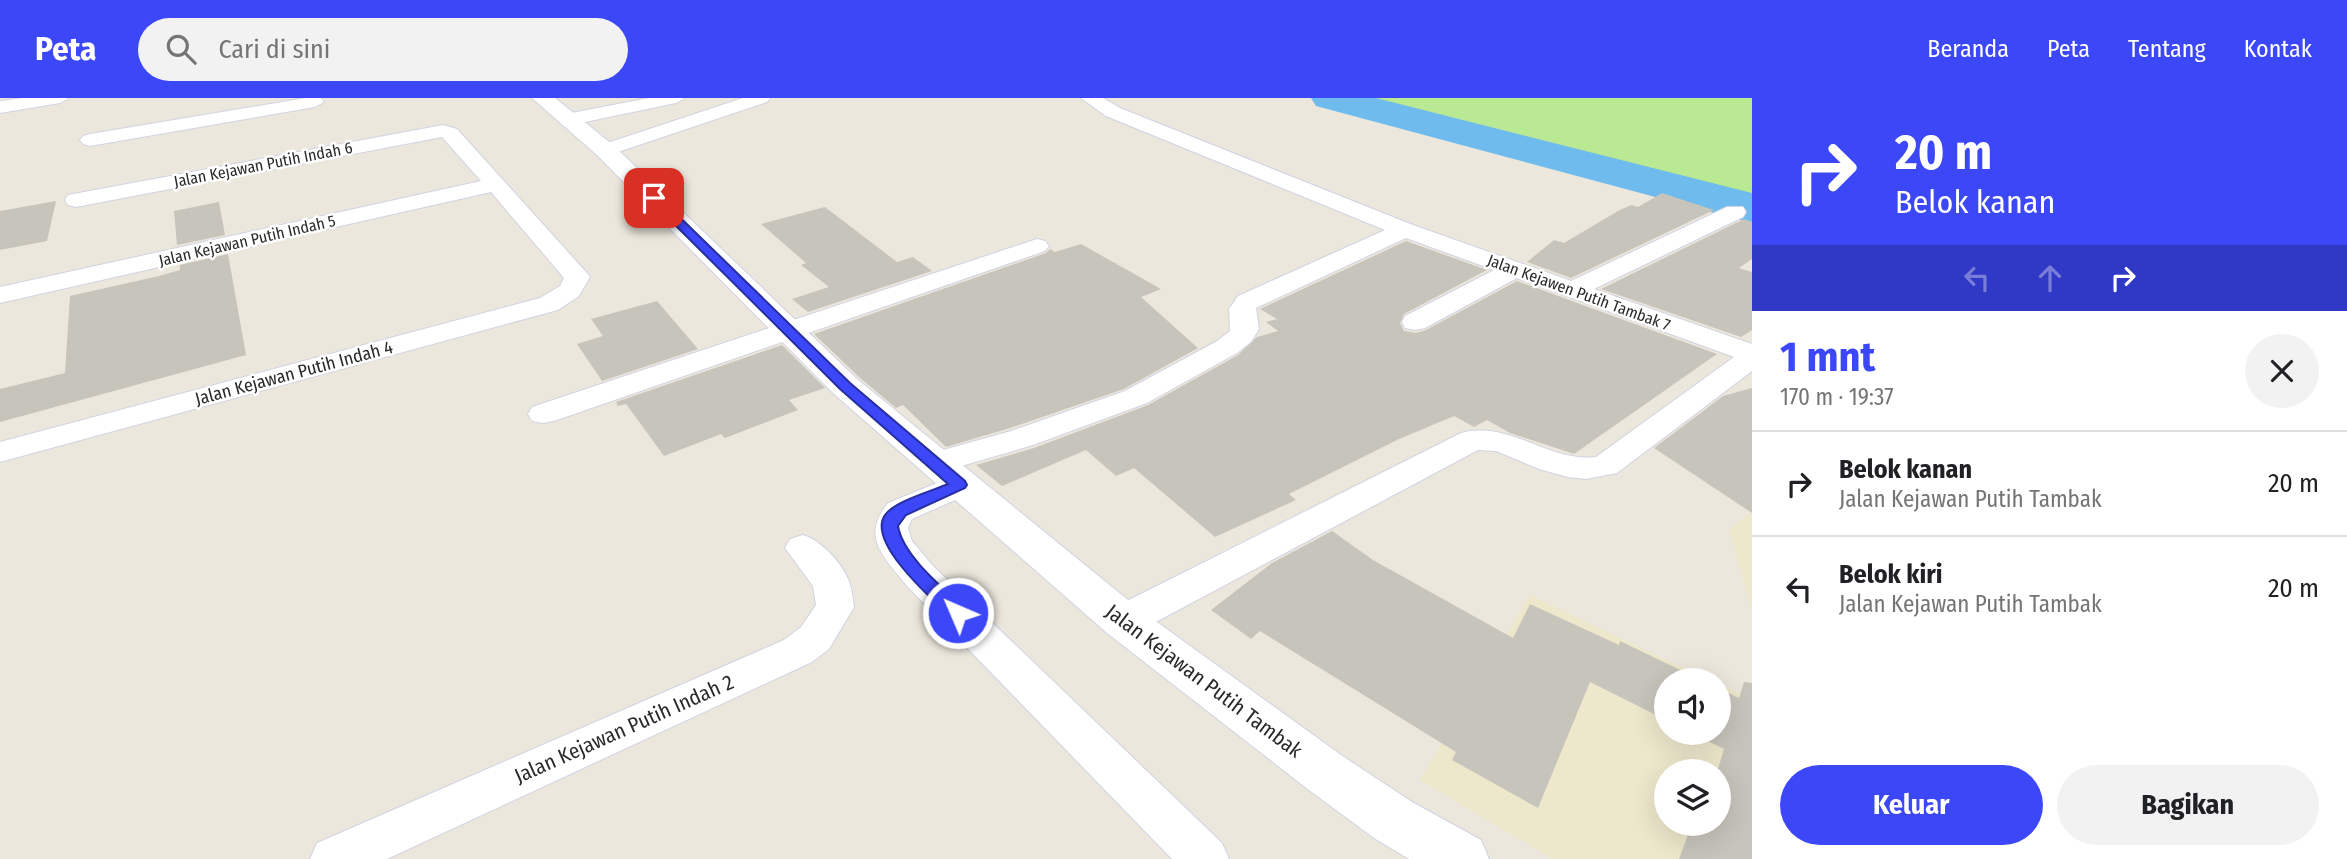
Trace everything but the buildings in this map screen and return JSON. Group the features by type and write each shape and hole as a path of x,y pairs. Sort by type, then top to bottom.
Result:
{"street":[{"path":"0,107 60,98"},
{"name":"Jalan Kejawan Putih Tambak","path":"542,98 605,150 845,386 1123,621 1323,771 1393,820 1461,859"},
{"path":"566,120 676,98"},
{"path":"605,150 761,98"},
{"name":"Jalan Kejawen Putih Tambak 7","path":"1090,98 1113,112 1405,230 1752,355"},
{"path":"90,140 316,104"},
{"name":"Jalan Kejawan Putih Indah 6","path":"76,200 338,143 434,131 450,133 494,185"},
{"name":"Jalan Kejawan Putih Indah 4","path":"0,452 549,304 570,291 577,277 494,185"},
{"name":"Jalan Kejawan Putih Indah 5","path":"0,295 494,185"},
{"path":"1572,290 1735,212"},
{"path":"1205,859 920,576 892,540 892,518 946,474 1022,438 1136,397 1227,347 1241,336 1245,329 1241,309 1247,302 1405,230"},
{"path":"543,414 1037,246"},
{"path":"1415,322 1515,269"},
{"path":"1123,621 1472,440 1504,443 1576,470 1605,467 1752,355"},
{"name":"Jalan Kejawan Putih Indah 2","path":"334,859 798,651 815,638 835,607 831,583 803,548"}],"shaded area":[{"path":"1752,512 1752,611 1729,529"},
{"path":"1530,595 1684,668 1654,668 1654,745 1731,745 1731,690 1752,700 1752,859 1553,859 1420,780"}],"green space":[{"path":"1358,98 1752,98 1752,197"}],"waterway":[{"path":"1330,98 1752,208"}],"route":[{"path":"654,198 845,386 959,485 900,511 892,518 890,526 892,540 920,576 958,613"}]}
